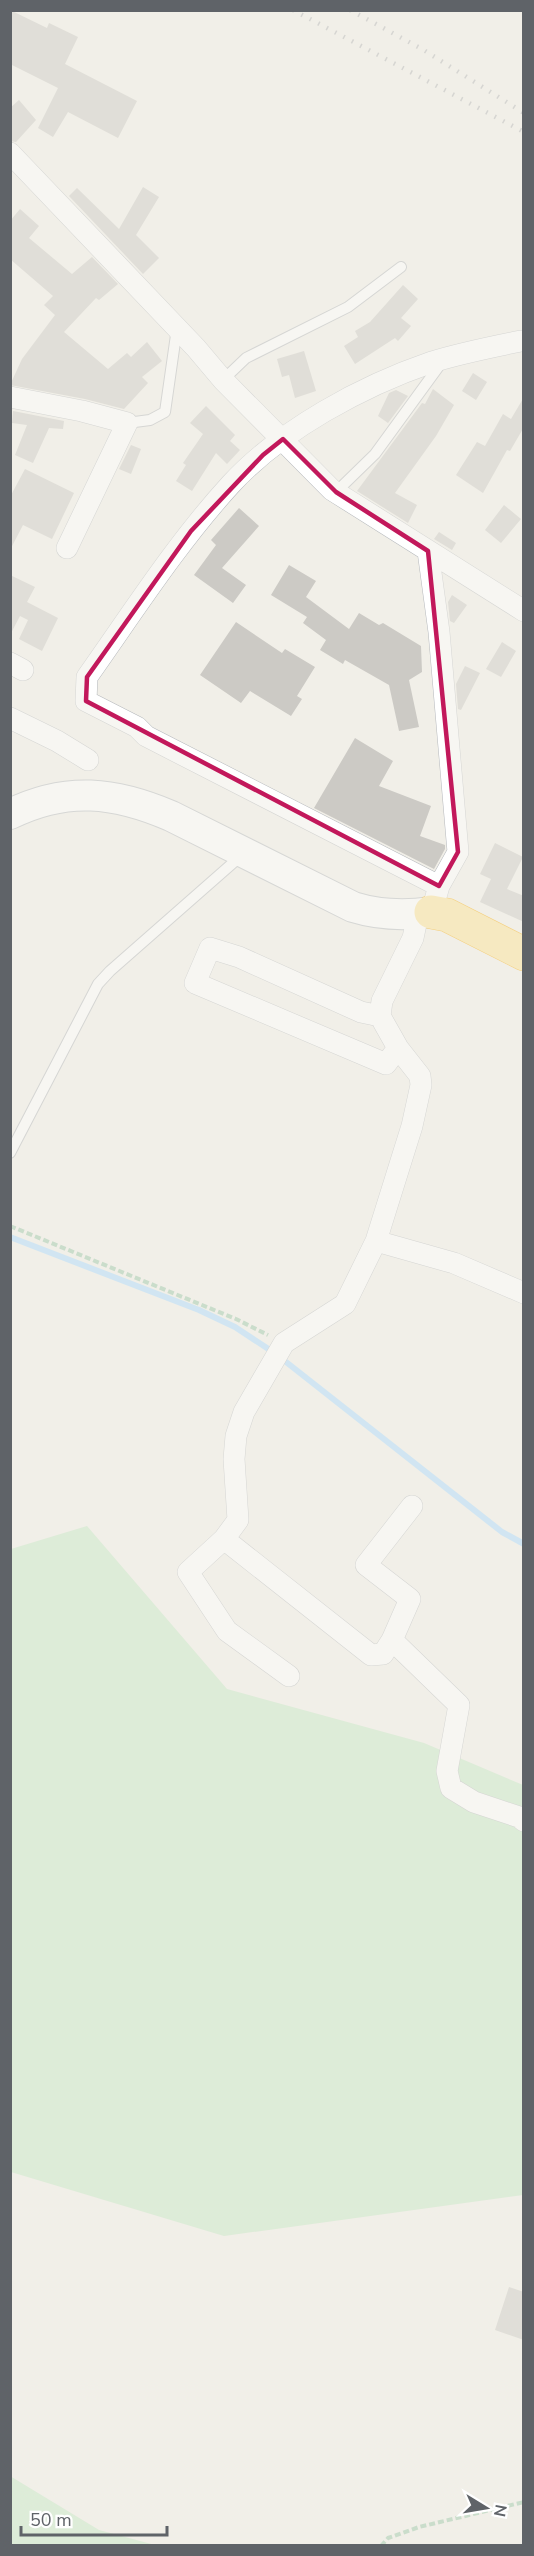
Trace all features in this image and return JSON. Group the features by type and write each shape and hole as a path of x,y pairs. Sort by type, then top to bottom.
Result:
{"highway":[{"path":"429,904 524,954"}],"street":[{"path":"10,153 177,328 223,380 336,492 524,611"},
{"path":"429,904 146,736 137,728 86,701 87,677 191,531 233,483 283,439 324,411 384,383 444,360 520,341"},
{"path":"10,397 82,411 127,423 67,548"},
{"path":"289,1676 227,1631 188,1572 224,1539 238,1520 234,1459 236,1436 244,1412 284,1343 345,1304 376,1241 412,1126 421,1085 416,1069 398,1048 380,1016 382,1001 429,904 458,852 439,633 428,551"},
{"path":"10,718 57,741 88,760"},
{"path":"10,814 32,804 61,796 87,794 115,797 144,804 171,816 353,907 393,915 429,904"},
{"path":"380,1016 361,1012 239,957 210,948 195,983 386,1064 398,1048"},
{"path":"376,1241 454,1263 524,1293"},
{"path":"224,1539 371,1655 383,1654 392,1640 410,1599 366,1565 412,1506"},
{"path":"392,1640 459,1705 447,1771 451,1788 474,1802 519,1817 524,1821"}],"lane":[{"path":"223,380 246,357 348,307 401,267"},
{"path":"127,423 150,420 165,412 177,328"},
{"path":"336,492 375,454 444,360"},
{"path":"10,1153 98,984 110,970 245,852"}],"path":[{"path":"10,1226 236,1319 284,1343"},
{"path":"381,2546 388,2538 419,2527 524,2502"}],"highlighted area":[{"path":"283,439 336,492 428,551 458,852 439,886 86,701 87,677 191,531 263,455"}],"green space":[{"path":"87,1526 227,1689 424,1743 523,1785 523,2195 224,2236 11,2172 11,1549"},
{"path":"10,2476 99,2530 155,2545 11,2545"}],"building":[{"path":"10,10 47,28 49,23 78,37 65,64 137,101 118,138 68,112 53,137 38,128 58,88 10,64"},
{"path":"19,100 36,120 16,142 10,141 10,108"},
{"path":"143,187 159,197 136,235 159,258 143,274 69,196 77,188 119,229"},
{"path":"20,209 39,226 29,238 72,274 92,257 118,284 99,300 96,298 64,332 108,369 127,353 131,357 147,342 162,361 142,377 148,383 124,409 10,385 22,359 55,315 44,305 53,296 10,259 10,221"},
{"path":"403,285 418,299 401,318 411,326 398,341 395,338 355,364 344,346 358,337 355,331 370,322"},
{"path":"304,351 316,391 295,398 289,375 282,377 277,359"},
{"path":"473,373 487,382 476,400 462,391"},
{"path":"433,389 454,405 436,436 395,493 417,505 408,523 357,491 422,403 425,404"},
{"path":"396,390 408,396 388,423 378,416 389,393"},
{"path":"524,397 524,427 510,451 507,450 483,493 456,475 477,442 485,446 503,414 511,419"},
{"path":"206,406 235,435 230,441 240,450 227,464 216,453 192,491 176,481 186,465 183,463 203,434 190,423"},
{"path":"13,411 64,421 63,429 49,428 33,463 15,455 27,425 12,423"},
{"path":"131,445 141,449 131,474 119,469"},
{"path":"25,469 74,493 52,539 23,525 10,550 10,497"},
{"path":"504,505 521,519 501,543 485,530"},
{"path":"239,508 259,526 222,568 246,585 233,603 194,575 216,545 211,540"},
{"path":"439,532 456,543 452,550 434,539"},
{"path":"289,565 316,581 306,597 349,629 359,613 379,625 383,623 421,646 422,672 409,680 419,727 399,731 389,685 345,660 343,664 320,650 326,640 303,623 307,617 271,595"},
{"path":"10,575 35,587 27,602 58,618 42,651 19,639 28,620 20,616 10,635"},
{"path":"452,595 467,605 454,623 450,621 448,602"},
{"path":"236,622 282,653 285,649 315,667 297,696 302,699 291,716 250,691 241,703 200,675"},
{"path":"502,642 516,651 501,677 486,669"},
{"path":"465,666 480,673 461,710 458,709 456,684"},
{"path":"355,738 393,761 379,786 431,806 420,836 445,845 434,869 314,808"},
{"path":"495,843 523,857 507,889 524,896 524,922 480,902 491,879 480,874"},
{"path":"509,2287 524,2292 524,2340 495,2330"}],"waterway":[{"path":"10,1237 199,1310 235,1327 273,1352"},
{"path":"281,1358 502,1532 524,1544"}],"railway":[{"path":"293,10 524,132"},
{"path":"350,10 422,49 524,113"}]}
